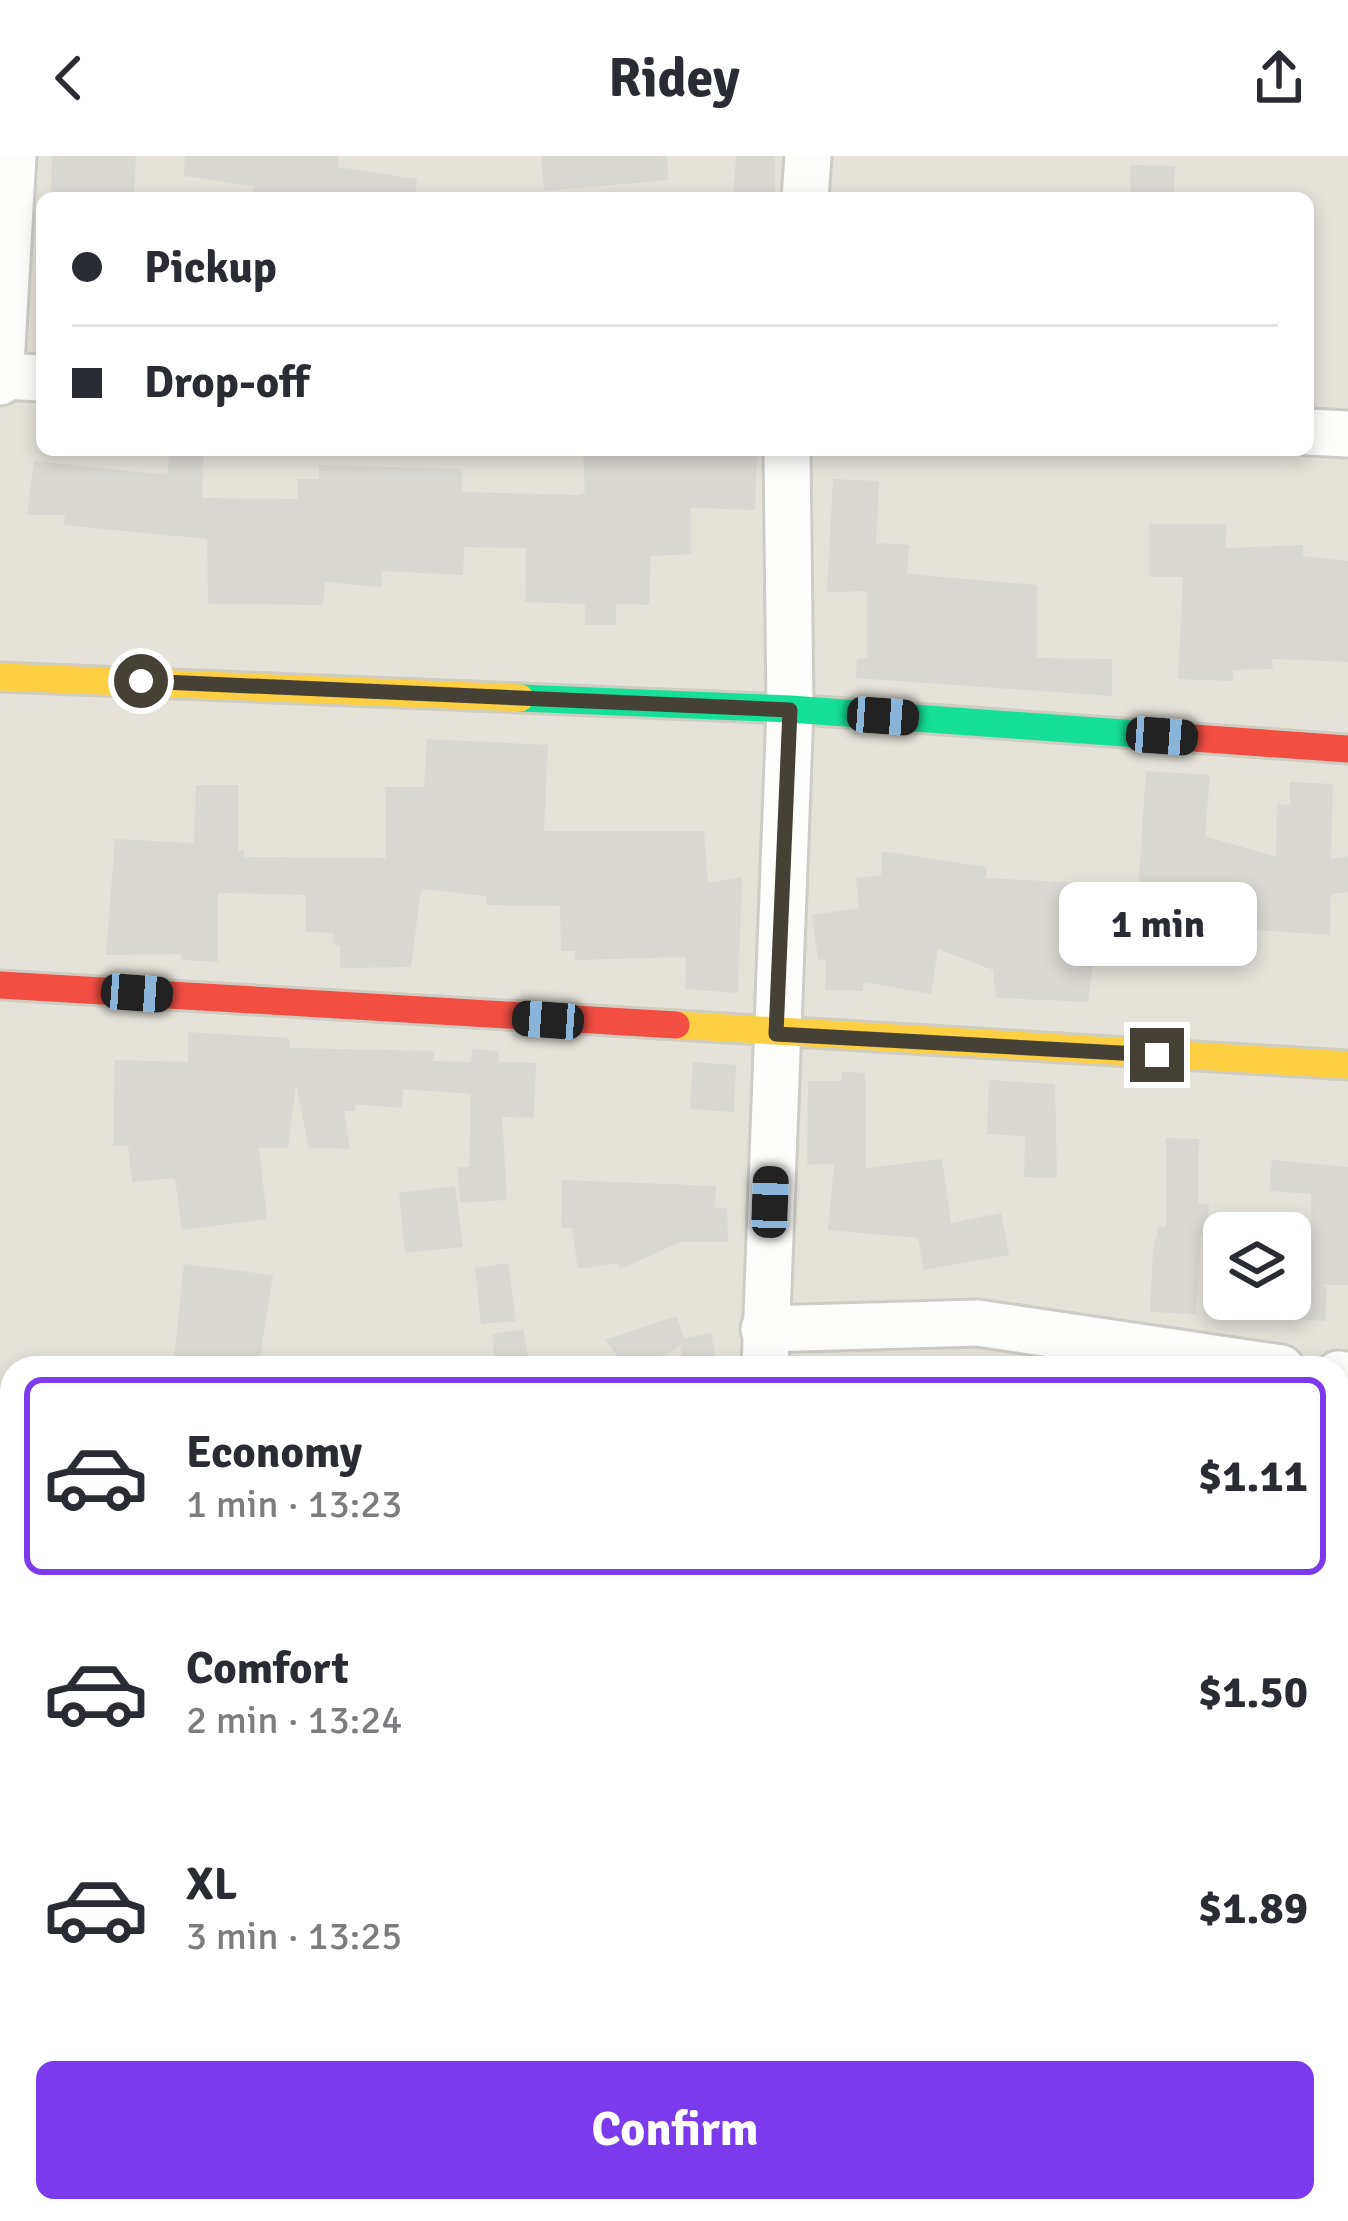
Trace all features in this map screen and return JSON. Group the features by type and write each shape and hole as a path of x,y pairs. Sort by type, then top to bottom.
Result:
{"street":[{"path":"13,156 0,378 36,377"},
{"path":"805,192 808,156"},
{"path":"1314,432 1348,434"},
{"path":"788,456 790,710 765,1348 978,1323 1200,1356"},
{"path":"0,677 790,710 1348,749"},
{"path":"0,985 1348,1065"}],"shaded area":[{"path":"0,156 1348,156 1348,1356 0,1356"}],"building":[{"path":"52,156 136,156 134,192 51,192"},
{"path":"185,156 339,156 338,167 417,179 416,192 253,192 254,186 184,176"},
{"path":"541,156 667,156 668,180 544,191"},
{"path":"736,156 775,156 775,192 733,192"},
{"path":"1131,165 1175,166 1174,192 1130,192"},
{"path":"169,456 204,456 202,498 298,499 298,479 319,479 319,465 461,469 462,492 579,495 585,492 583,456 757,456 755,510 691,508 691,554 651,556 649,605 616,604 616,625 585,625 585,604 525,602 526,548 464,547 463,575 382,571 381,587 325,582 323,605 208,604 207,539 64,525 65,515 27,515 34,461 168,475"},
{"path":"833,479 879,481 876,543 909,545 907,574 1037,585 1037,658 1112,659 1112,696 856,678 857,659 867,658 867,591 827,592"},
{"path":"1149,524 1227,524 1225,548 1303,545 1303,556 1348,561 1348,662 1272,659 1273,669 1233,670 1233,681 1178,679 1183,577 1149,577"},
{"path":"427,739 548,745 544,831 704,831 708,883 742,877 738,993 685,989 686,957 575,960 575,951 561,951 560,906 486,905 486,896 421,889 411,967 340,968 340,945 333,945 333,933 306,932 305,895 218,893 218,962 182,960 181,954 106,955 115,839 194,843 196,785 238,785 238,851 244,850 244,857 386,858 385,787 424,787"},
{"path":"1146,771 1210,775 1205,836 1276,857 1277,804 1290,805 1290,782 1333,784 1331,859 1348,856 1348,892 1331,894 1330,935 1180,925 1180,910 1137,909"},
{"path":"882,851 986,867 986,878 1104,884 1088,1002 996,998 993,970 938,949 931,994 863,982 863,991 825,990 826,959 818,960 812,915 859,908 856,878 881,875"},
{"path":"188,1032 289,1038 290,1048 434,1051 433,1061 471,1062 472,1049 498,1051 499,1062 536,1063 534,1118 502,1117 507,1200 460,1203 458,1167 469,1167 471,1094 403,1089 402,1108 355,1104 355,1111 344,1111 350,1149 309,1148 296,1084 288,1148 259,1148 267,1219 182,1230 175,1178 132,1182 128,1145 113,1146 115,1060 188,1062"},
{"path":"693,1062 736,1065 734,1112 690,1109"},
{"path":"842,1072 865,1073 866,1168 942,1159 951,1223 1001,1213 1009,1255 924,1270 918,1238 828,1230 834,1164 807,1165 808,1081 842,1081"},
{"path":"989,1080 1055,1084 1057,1178 1024,1177 1025,1136 987,1134"},
{"path":"1166,1138 1199,1139 1198,1203 1209,1204 1208,1212 1203,1212 1196,1314 1150,1312 1153,1251 1159,1226 1166,1227"},
{"path":"1272,1160 1348,1167 1348,1285 1315,1285 1327,1286 1325,1321 1309,1320 1311,1194 1269,1191"},
{"path":"562,1180 716,1186 715,1208 727,1208 728,1242 681,1242 620,1269 618,1263 578,1269 572,1228 561,1228"},
{"path":"455,1186 463,1247 405,1253 399,1193"},
{"path":"508,1263 516,1321 481,1324 475,1268"},
{"path":"184,1264 273,1275 260,1356 175,1356"},
{"path":"676,1316 684,1338 711,1333 716,1356 682,1356 680,1346 663,1356 618,1356 605,1340"},
{"path":"523,1329 528,1356 495,1356 492,1334"}],"traffic: fast":[{"path":"520,698 790,709 1165,736"}],"traffic: slow":[{"path":"0,677 520,698"},
{"path":"676,1025 1348,1065"}],"traffic: jam":[{"path":"1165,736 1348,749"},
{"path":"0,985 676,1025"}],"route":[{"path":"141,681 790,710 776,1034 1157,1055"}]}
